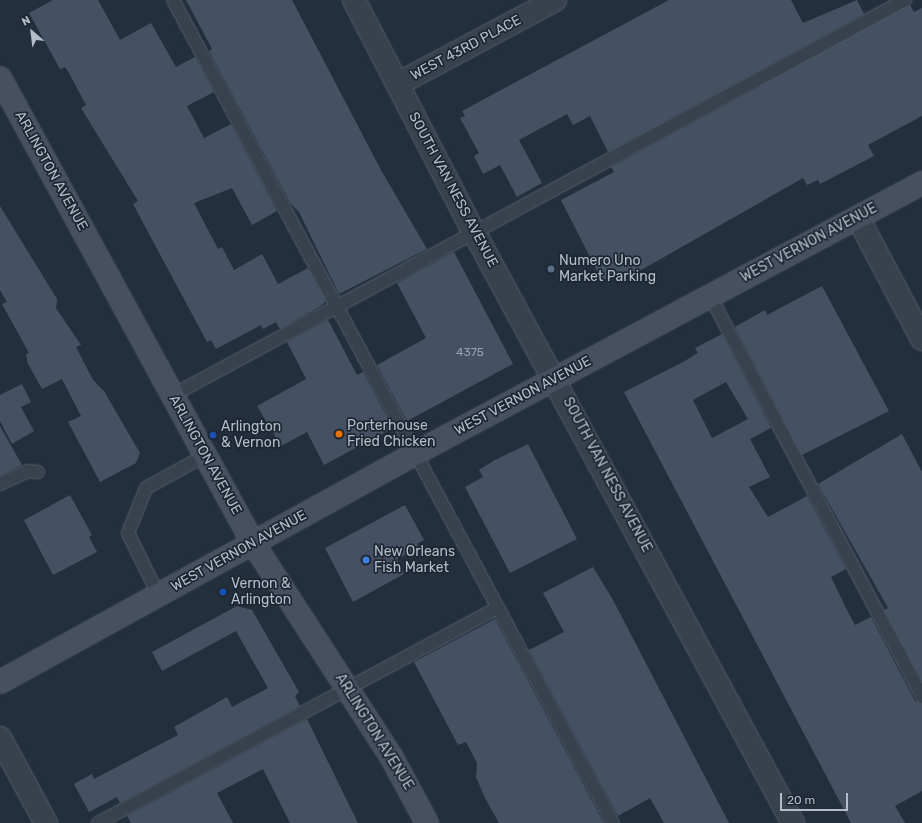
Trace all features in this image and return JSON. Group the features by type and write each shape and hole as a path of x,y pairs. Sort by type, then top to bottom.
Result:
{"main road":[{"name":"ARLINGTON AVENUE","path":"0,78 253,543 392,758 427,823"},
{"name":"WEST VERNON AVENUE","path":"0,682 159,596 416,453 922,183"}],"street":[{"name":"SOUTH VAN NESS AVENUE","path":"354,0 474,232 555,379 793,823"},
{"name":"WEST 43RD PLACE","path":"398,84 555,0"},
{"path":"858,218 922,339"},
{"path":"0,738 46,823"}],"lane":[{"path":"173,0 613,823"},
{"path":"173,395 905,0"},
{"path":"710,296 922,697"},
{"path":"159,596 128,533 146,488 206,455"},
{"path":"0,484 28,471 38,472"},
{"path":"98,823 498,608"}],"building":[{"path":"53,0 98,0 120,40 151,23 176,67 195,57 214,92 187,106 204,138 231,124 277,211 252,225 232,188 194,203 218,249 222,247 234,270 262,254 278,284 308,268 326,301 321,306 280,329 276,322 263,329 261,325 216,349 211,340 207,342 133,204 138,201 81,108 86,105 69,73 65,67 60,69 29,13"},
{"path":"186,0 292,0 381,170 427,249 339,294 299,212 291,204 209,51 212,49"},
{"path":"669,0 791,0 803,23 857,0 864,14 608,152 590,116 573,125 567,114 519,140 542,183 517,197 500,165 483,174 474,156 479,153 460,118 465,116 462,111"},
{"path":"910,5 914,12 922,8 922,116 868,145 874,156 820,184 818,180 807,185 803,178 643,269 615,281 612,276 602,281 561,200 614,172 611,167"},
{"path":"0,206 57,299 56,308 81,345 76,347 93,380 104,391 140,453 136,463 100,482 68,422 81,416 62,379 42,389 28,364 26,354 29,353 2,304 7,302 0,290"},
{"path":"454,252 513,364 407,421 377,365 426,338 397,283"},
{"path":"822,286 889,411 802,455 735,327 765,310 767,315"},
{"path":"328,320 357,375 363,372 393,428 324,465 307,432 281,446 257,406 306,379 287,342"},
{"path":"722,334 771,428 750,439 770,477 749,487 768,517 807,496 846,569 831,577 855,625 871,617 915,701 922,704 922,791 895,806 905,823 851,823 624,392 698,353 695,348","holes":["726,382 748,419 712,438 693,400"]},
{"path":"22,384 31,402 21,407 34,431 12,444 0,421 0,395"},
{"path":"0,426 22,465 0,476"},
{"path":"902,434 922,472 922,681 884,610 888,608 818,484"},
{"path":"528,444 577,539 510,573 465,487 483,477 479,470 493,461"},
{"path":"70,495 92,535 89,537 97,552 53,575 24,520"},
{"path":"405,505 424,540 417,544 419,548 397,559 404,574 353,602 325,548"},
{"path":"593,567 613,600 729,823 664,823 650,798 618,816 529,650 564,632 543,593"},
{"path":"237,606 252,610 299,692 295,696 300,706 120,803 117,797 89,812 74,784 92,774 94,779 178,735 174,727 227,697 232,707 268,688 236,631 162,671 152,652"},
{"path":"495,619 604,823 499,823 485,798 476,777 477,763 466,742 458,745 414,662"},
{"path":"307,719 358,823 290,823 263,769 217,793 233,823 131,823 127,816"}],"place":[{"name":"Numero Uno Market Parking","path":"551,269"},
{"name":"Porterhouse Fried Chicken","path":"339,434"},
{"name":"Arlington & Vernon","path":"213,435"},
{"name":"New Orleans Fish Market","path":"366,560"},
{"name":"Vernon & Arlington","path":"223,592"}]}
